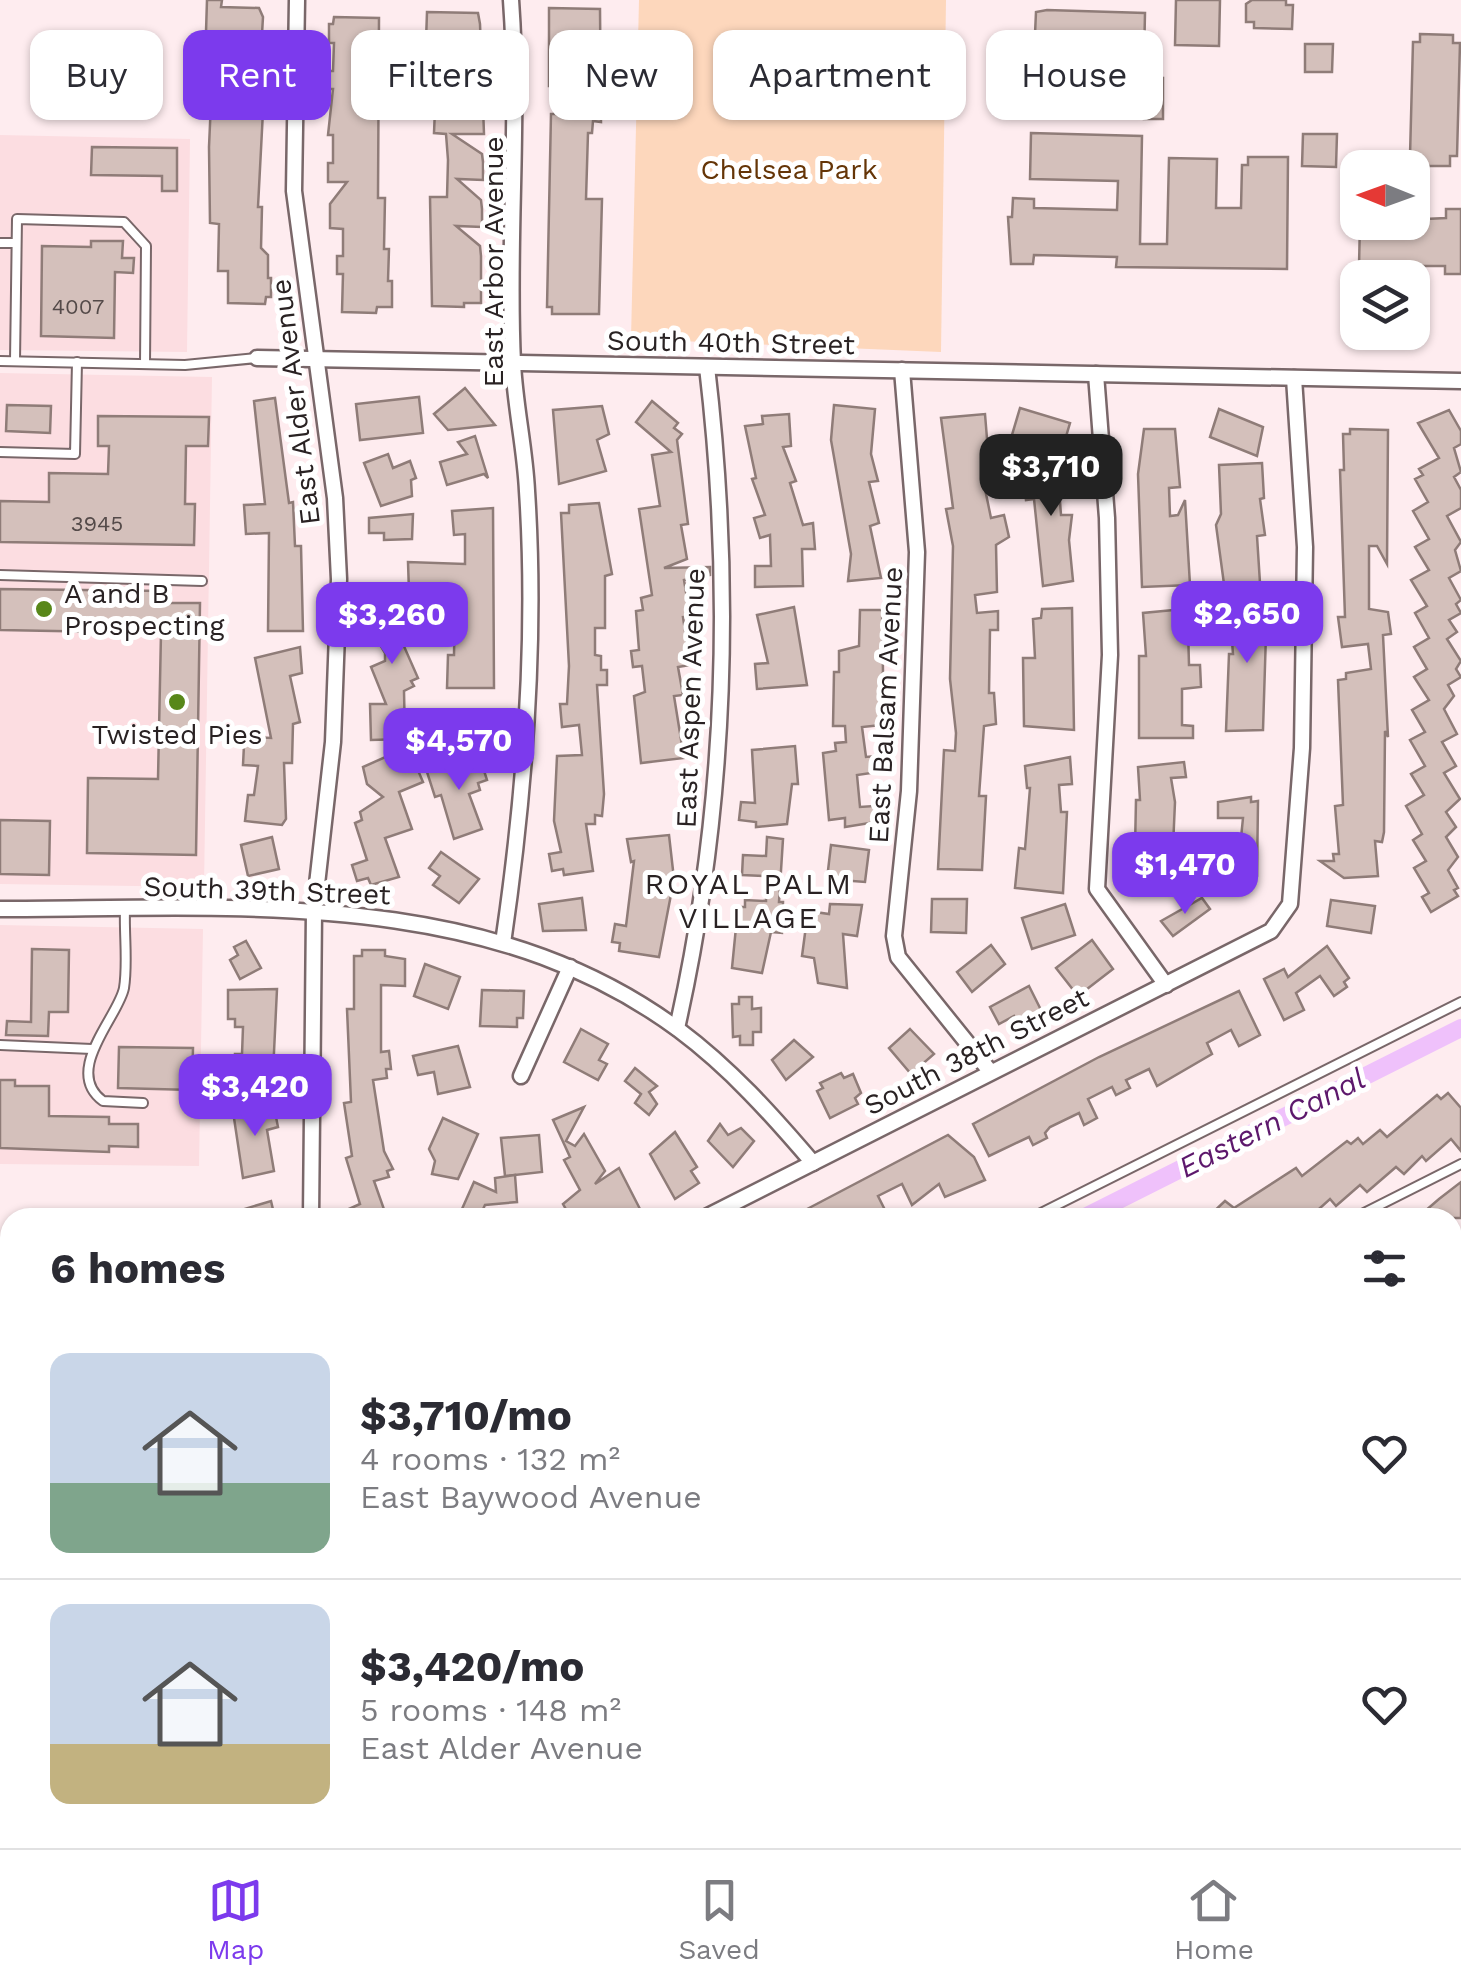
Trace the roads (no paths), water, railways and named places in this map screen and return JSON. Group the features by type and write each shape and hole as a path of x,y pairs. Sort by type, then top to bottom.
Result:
{"street":[{"name":"East Alder Avenue","path":"297,0 294,190 335,498 338,580 333,742 314,911 311,1208"},
{"name":"East Arbor Avenue","path":"502,943 520,817 530,610 527,490 513,363 518,104 511,0"},
{"name":"South 40th Street","path":"257,358 1461,381"},
{"name":"East Aspen Avenue","path":"677,1028 698,938 720,720 722,575 707,367"},
{"name":"East Balsam Avenue","path":"902,370 917,570 910,772 894,936 898,957 989,1070"},
{"path":"1096,374 1107,518 1110,655 1096,889 1166,984"},
{"name":"South 38th Street","path":"724,1208 989,1070 1271,931 1290,904 1302,748 1304,546 1294,378"},
{"name":"South 39th Street","path":"0,908 314,911 430,924 502,943 570,966 677,1028 768,1110 813,1163"},
{"path":"521,1076 570,966"}],"lane":[{"path":"15,361 16,219 124,222 146,246 145,364"},
{"path":"0,243 16,243"},
{"name":"South 40th Street","path":"0,361 145,364 257,358"},
{"path":"0,452 75,454 78,362"},
{"path":"0,575 202,580"},
{"path":"124,910 124,990 92,1049 91,1085 97,1097 112,1103 142,1103"},
{"path":"1051,1208 1461,1002"},
{"path":"0,1045 92,1049"},
{"path":"1374,1208 1461,1164"}],"waterway":[{"name":"Eastern Canal","path":"1103,1208 1461,1028"}],"place":[{"name":"A and B Prospecting","path":"44,609"},
{"name":"Twisted Pies","path":"177,702"}],"district":[{"name":"ROYAL PALM VILLAGE","path":"749,901"}],"park label":[{"name":"Chelsea Park","path":"789,169"}]}
